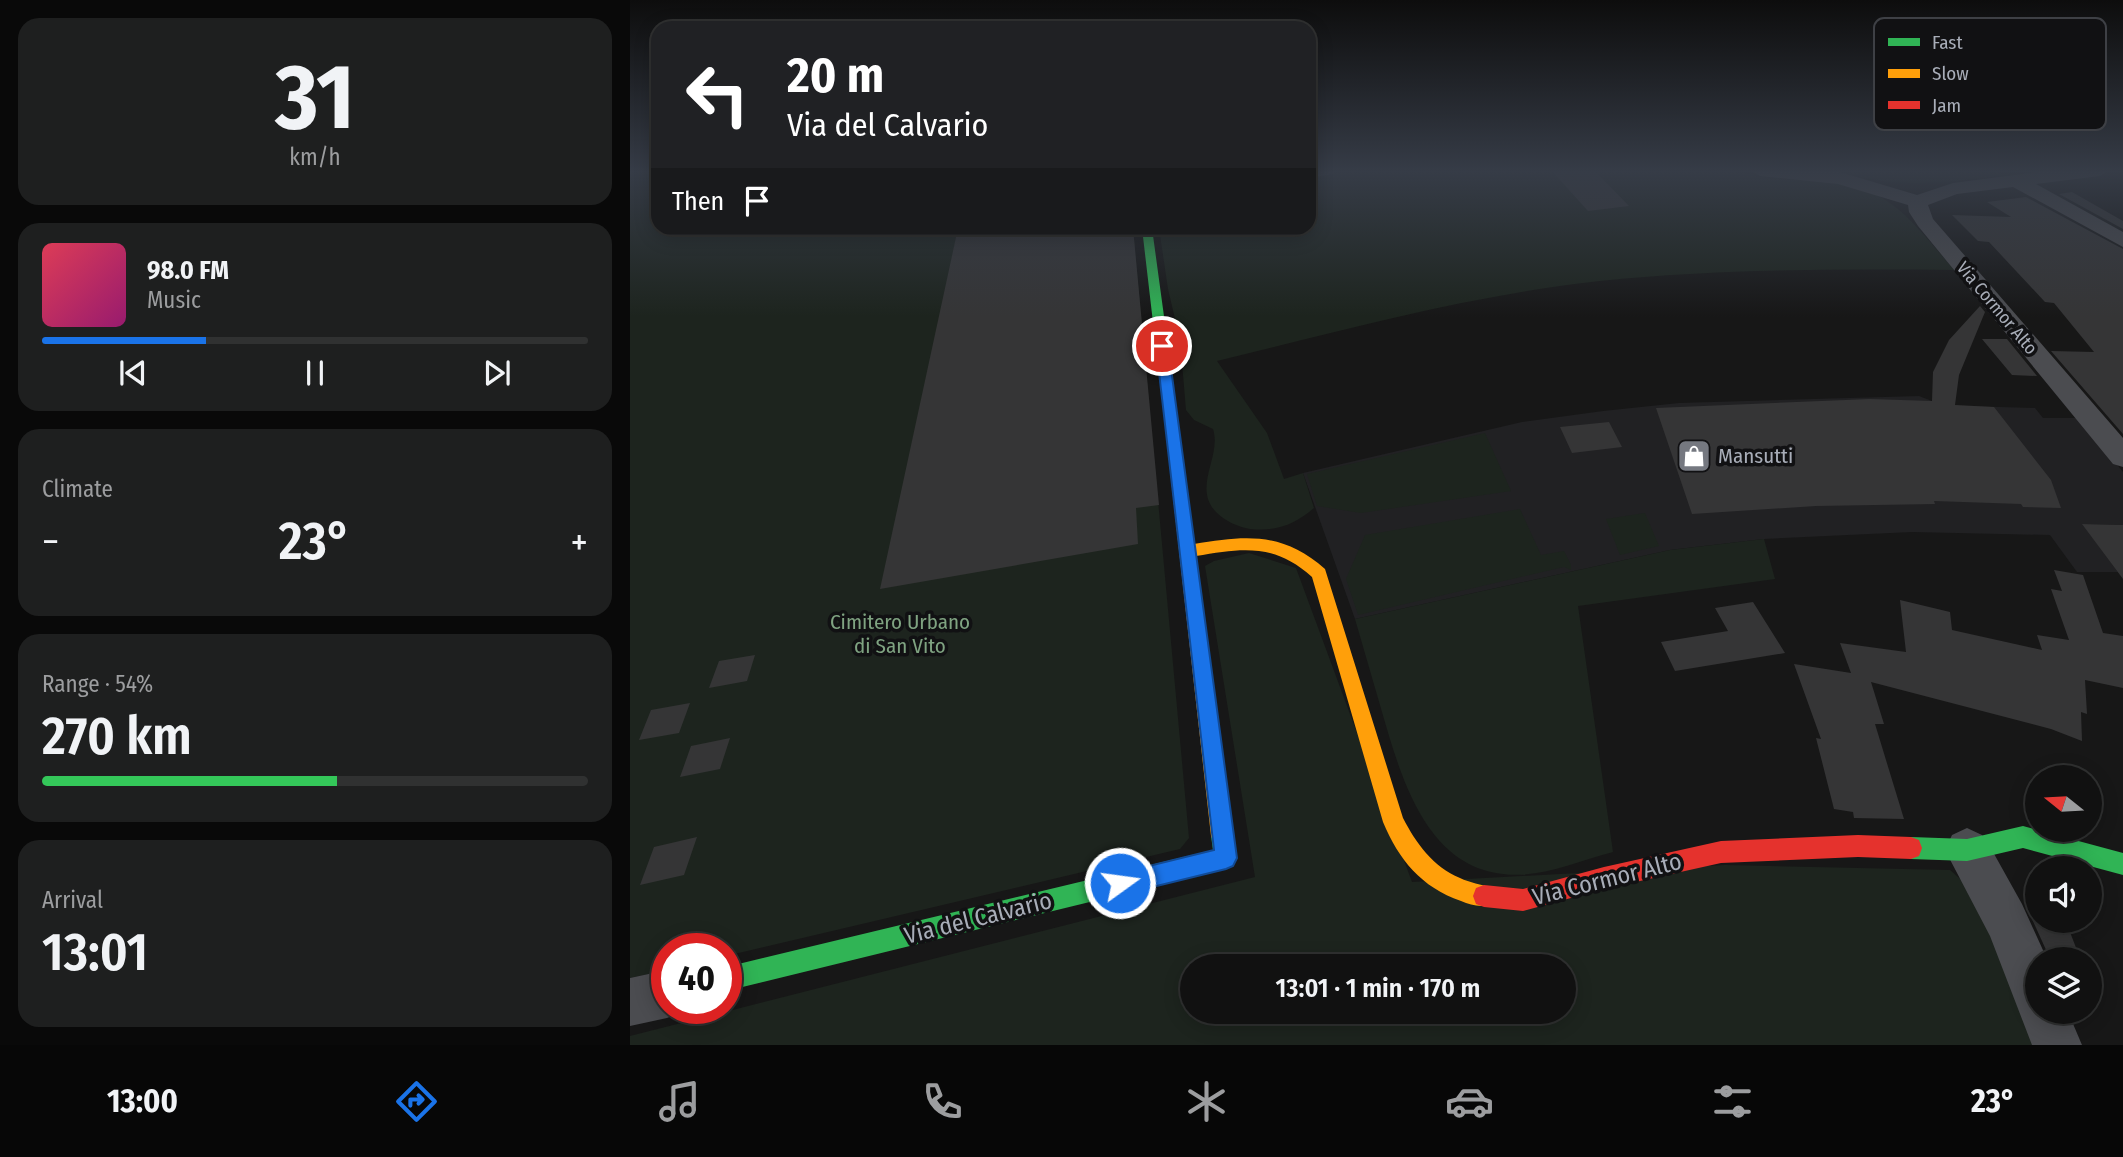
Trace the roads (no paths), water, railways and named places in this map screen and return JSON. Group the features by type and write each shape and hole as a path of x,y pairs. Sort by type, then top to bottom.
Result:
{"street":[{"name":"Via Cormor Alto","path":"1924,219 2123,457"},
{"path":"2085,219 2121,239"},
{"name":"Via del Calvario","path":"742,975 1226,858 1148,235"},
{"name":"Via Cormor Alto","path":"1187,551 1238,544 1261,544 1298,552 1310,562 1319,574 1394,822 1408,851 1428,873 1447,885 1472,894 1524,900 1604,878 1721,852 1858,846 1967,850 2023,837 2123,864"},
{"path":"1967,850 1990,886 2025,966"},
{"path":"630,1002 651,997"},
{"path":"2049,1024 2057,1045"}],"place":[{"name":"Mansutti","path":"1694,456"}],"park label":[{"name":"Cimitero Urbano di San Vito","path":"900,634"}]}
